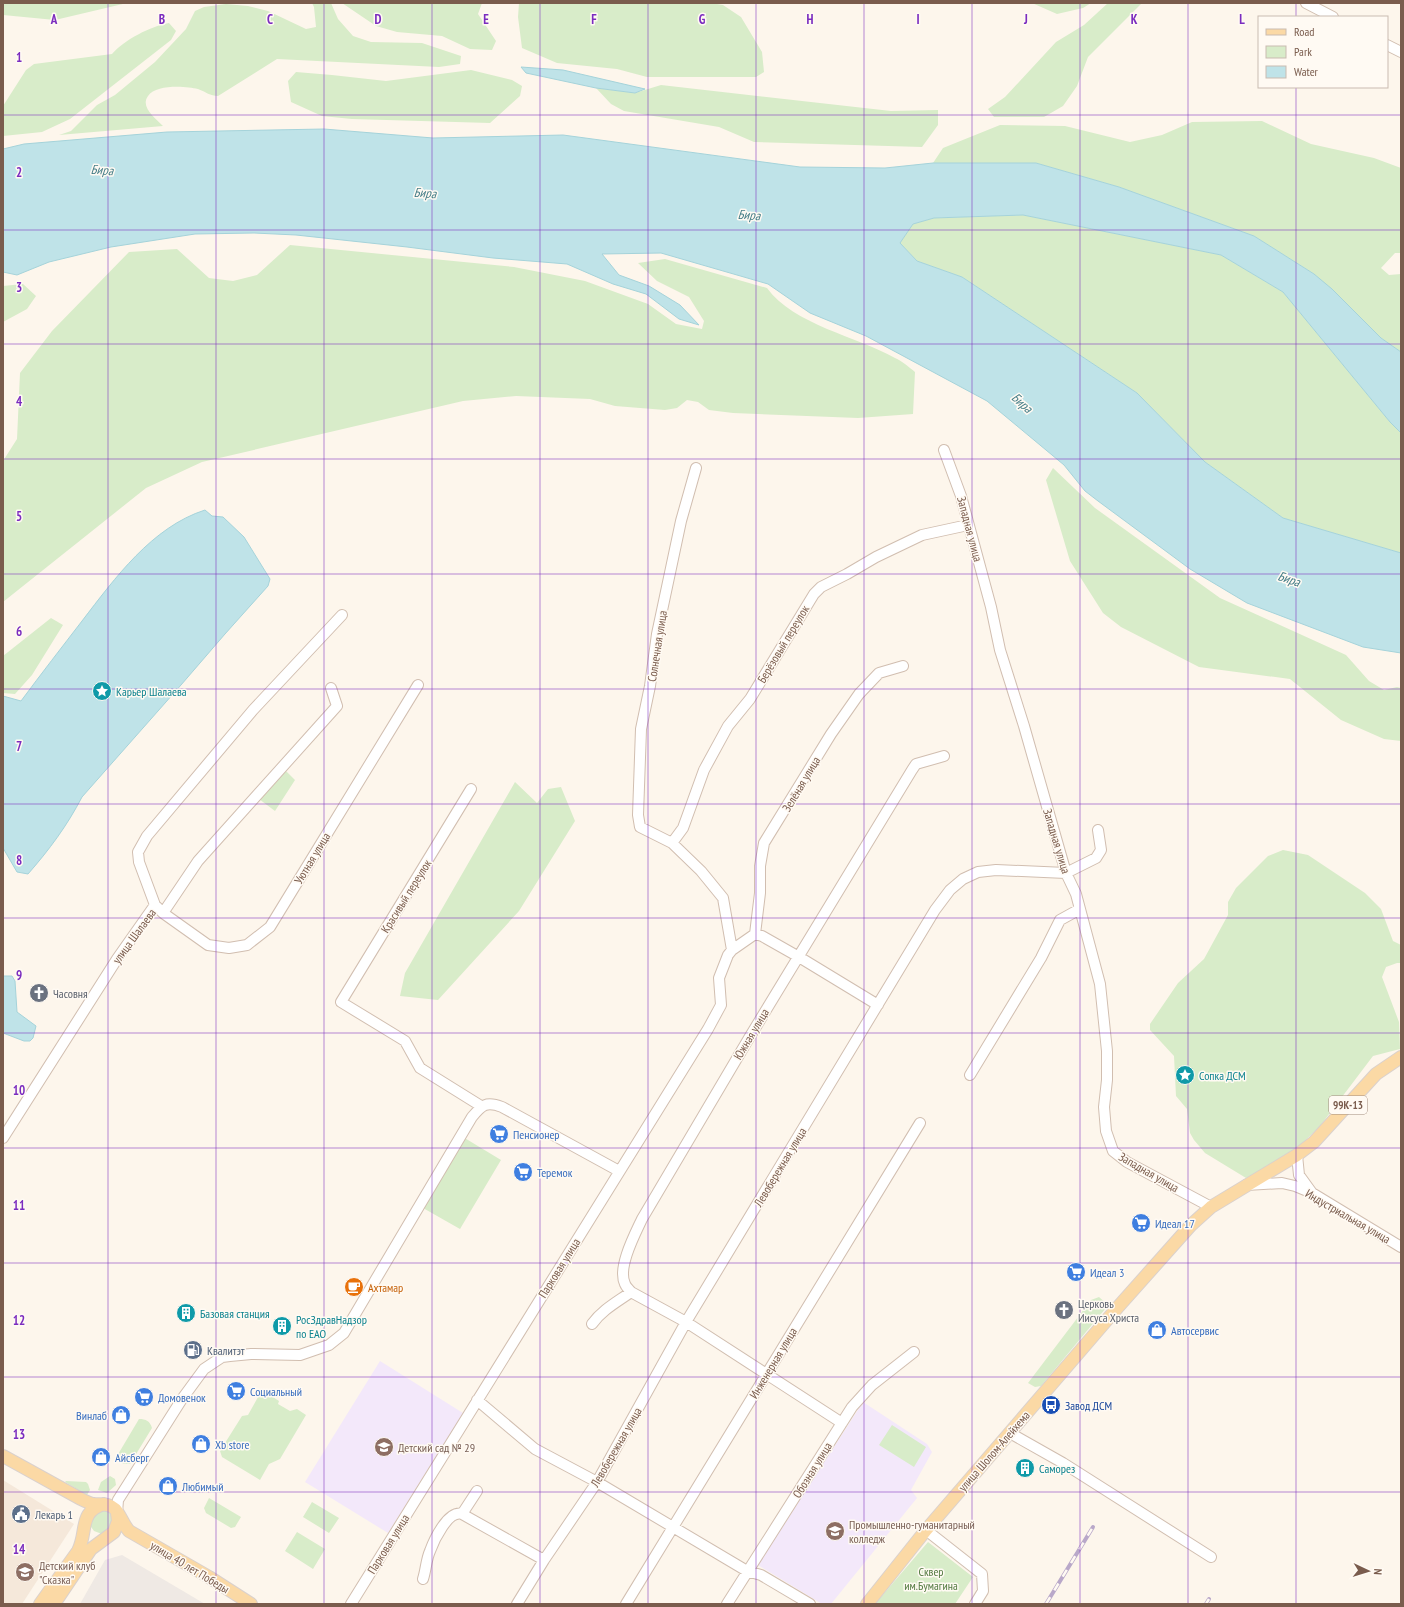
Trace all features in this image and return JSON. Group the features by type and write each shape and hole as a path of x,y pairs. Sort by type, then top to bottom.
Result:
{"main road":[{"name":"99К-13","path":"1246,1185 1297,1155 1314,1142 1376,1074 1401,1056"},
{"name":"улица Шолом-Алейхема","path":"867,1604 926,1530 1118,1307 1191,1225 1211,1207 1246,1185"},
{"path":"3,1456 81,1499 112,1507 129,1531 100,1538 94,1535 85,1525 81,1499"},
{"path":"40,1604 51,1586 78,1551 82,1543 87,1516 90,1511 95,1507 105,1504"},
{"path":"54,1604 90,1549 114,1532 118,1522 117,1513"},
{"name":"улица 40 лет Победы","path":"129,1531 209,1577 251,1604"}],"street":[{"path":"1306,3 1331,16"},
{"path":"1388,46 1401,52"},
{"name":"Западная улица","path":"944,450 961,496 991,607 1000,650 1026,733 1066,873 1076,894 1100,984 1107,1051 1107,1080 1104,1107 1106,1131 1113,1151 1127,1162 1211,1207"},
{"name":"Солнечная улица","path":"672,843 640,827 638,814 641,729 650,686 657,634 681,521 696,468"},
{"name":"Берёзовый переулок","path":"672,843 684,828 704,770 728,726 750,699 814,594 821,587 848,574 876,557 922,535 968,525"},
{"path":"155,905 139,862 138,852 147,836 253,710 342,615"},
{"name":"Зелёная улица","path":"755,934 760,893 760,866 764,843 831,734 859,694 880,673 903,666"},
{"name":"Уютная улица","path":"163,913 208,945 229,948 247,945 270,926 418,685"},
{"name":"улица Шалаева","path":"5,1132 117,959 155,905 163,913 198,861 337,706 331,688"},
{"name":"Южная улица","path":"631,1292 625,1284 623,1276 630,1243 642,1219 702,1115 916,764 944,756"},
{"name":"Красивый переулок","path":"471,789 341,1002 405,1041 420,1068 481,1106"},
{"name":"Левобережная улица","path":"517,1604 544,1560 597,1482 686,1322 935,910 950,890 963,879 978,872 996,870 1066,873 1096,858 1101,850 1098,830"},
{"path":"672,843 701,871 724,898 732,950"},
{"path":"970,1075 1041,958 1060,920 1080,909"},
{"path":"755,934 762,936 799,957 878,1005"},
{"name":"Парковая улица","path":"351,1604 708,1029 721,1005 719,978 728,955 732,950 755,934"},
{"path":"117,1513 118,1500 182,1399 204,1369 222,1357 252,1354 300,1355 330,1345 344,1333 472,1117 481,1106 493,1103 502,1107 619,1171"},
{"name":"Инженерная улица","path":"626,1604 920,1123"},
{"path":"1297,1155 1299,1175 1312,1194"},
{"name":"Индустриальная улица","path":"1246,1185 1282,1183 1295,1186 1312,1194 1401,1247"},
{"path":"592,1324 598,1316 631,1292 686,1322 842,1422"},
{"name":"Обозная улица","path":"727,1604 852,1407 872,1385 914,1352"},
{"path":"477,1400 535,1449 597,1482 747,1571 761,1575 810,1604"},
{"path":"1010,1433 1063,1463 1211,1557"},
{"path":"462,1514 477,1491"},
{"path":"105,1504 118,1500"},
{"path":"423,1579 429,1553 444,1525 455,1514 462,1514 544,1560"},
{"path":"926,1530 982,1574 983,1591 975,1604"}],"shaded area":[{"name":"Детский сад № 29","path":"380,1361 463,1413 388,1533 305,1482"},
{"name":"Промышленно-гуманитарный колледж","path":"863,1402 927,1444 932,1452 911,1490 917,1498 831,1604 822,1604 758,1565"},
{"path":"3,1480 74,1524 22,1604 3,1604"},
{"path":"122,1555 205,1604 80,1604 105,1560"}],"green space":[{"path":"3,3 127,3 55,20 3,15"},
{"path":"312,3 331,3 338,19 353,36 371,42 422,43 461,56 460,64 439,67 277,59 218,96 210,95 198,89 186,87 164,88 152,92 146,100 147,108 163,126 59,135 71,131 97,105 115,95 155,62 186,29 195,11 204,7 226,4 248,6 268,11 306,29 316,27 314,7"},
{"path":"342,3 482,3 478,14 496,41 492,50 470,49 442,36 397,32 376,26"},
{"path":"519,3 711,3 723,5 741,17 762,52 764,72 756,77 647,77 617,69 557,63 522,48 518,17"},
{"path":"1032,3 1091,3 1083,8 1057,14"},
{"path":"1108,3 1142,3 1088,57 1077,86 1063,106 1044,117 994,117 988,109 1005,97 1056,42 1084,25"},
{"path":"169,23 176,31 171,40 70,119 42,132 3,136 3,106 26,70 34,64 112,54 123,44 138,34 154,27"},
{"path":"471,70 512,80 522,86 520,96 490,123 352,119 322,116 291,102 288,81 296,72 386,81"},
{"path":"661,85 891,111 938,110 938,125 922,147 754,142 719,127 624,111 611,104 596,88 635,93"},
{"path":"1262,121 1311,144 1374,158 1401,168 1401,253 1395,253 1381,268 1389,275 1401,274 1401,352 1381,338 1314,274 1254,236 1119,187 1036,163 933,163 943,148 1000,125 1065,126 1130,142 1162,135 1192,122"},
{"path":"1023,215 1221,255 1283,292 1390,422 1401,433 1401,553 1283,518 1205,462 1137,393 962,277 917,261 900,243 913,224 934,218"},
{"path":"290,245 514,267 585,281 648,304 676,324 702,329 704,321 689,297 657,281 638,263 665,259 767,288 779,301 809,321 879,350 905,364 915,372 913,414 858,418 733,413 709,410 698,402 687,400 677,408 665,410 615,406 590,399 516,396 463,401 202,462 146,488 3,602 3,461 17,439 20,373 52,331 129,252 177,249 209,278 233,281 257,275"},
{"path":"23,284 36,296 27,309 3,322 3,286"},
{"path":"1053,468 1095,508 1220,598 1346,655 1369,681 1384,690 1397,687 1401,688 1401,741 1384,739 1341,720 1290,679 1199,667 1121,627 1103,613 1070,561 1046,480"},
{"path":"51,618 63,625 32,675 15,694 3,693 3,656"},
{"path":"286,771 295,780 275,811 259,799"},
{"path":"515,782 537,803 548,789 561,787 575,821 519,911 438,1000 400,996 405,973"},
{"path":"1283,850 1308,855 1365,893 1381,909 1393,941 1401,945 1401,963 1386,967 1382,977 1399,1022 1400,1049 1373,1056 1320,1126 1283,1162 1246,1178 1205,1153 1194,1140 1190,1133 1187,1109 1176,1096 1174,1056 1150,1030 1150,1024 1178,983 1204,959 1228,915 1228,902 1236,888 1268,856"},
{"path":"463,1137 501,1160 460,1229 423,1208"},
{"path":"1099,1297 1107,1304 1106,1308 1041,1386 1035,1387 1028,1383 1091,1300"},
{"path":"262,1390 279,1401 278,1404 290,1411 297,1409 306,1415 280,1459 269,1464 260,1480 222,1457 220,1451 242,1416 248,1415"},
{"path":"139,1419 144,1419 147,1421 152,1428 130,1464 124,1464 118,1461 117,1456"},
{"path":"892,1425 926,1447 914,1467 879,1445"},
{"path":"110,1476 115,1479 116,1485 107,1493 98,1490 101,1482"},
{"path":"65,1482 86,1482 90,1490 87,1495"},
{"path":"209,1498 241,1517 235,1527 231,1528 206,1513 204,1508"},
{"path":"312,1502 339,1518 329,1533 303,1517"},
{"path":"100,1508 112,1512 114,1525 102,1534 94,1531 89,1524"},
{"path":"297,1532 325,1549 313,1569 285,1551"},
{"name":"Сквер им.Бумагина","path":"928,1542 973,1577 955,1604 875,1604"}],"water":[{"path":"521,67 563,70 645,89 635,93 596,88 526,73"},
{"name":"Бира","path":"324,129 433,138 563,135 800,167 885,168 933,163 1036,163 1119,187 1254,236 1314,274 1332,289 1381,338 1401,352 1401,433 1390,422 1283,292 1221,255 1023,215 934,218 913,224 900,243 917,261 962,277 1137,393 1205,462 1283,518 1401,553 1401,653 1363,647 1247,603 1190,569 1085,491 1064,465 987,401 866,336 810,313 768,284 661,253 602,254 619,275 649,286 680,305 699,325 679,319 646,294 613,284 567,264 493,258 296,235 254,233 195,234 111,247 49,262 17,275 3,272 3,149 24,144 167,132"},
{"name":"Карьер Шалаева","path":"205,510 212,516 223,517 244,537 270,579 268,586 82,797 57,837 28,874 17,872 3,848 3,696 21,701 121,571 151,541 168,528"},
{"path":"3,976 12,976 15,981 17,1012 36,1026 33,1038 30,1041 24,1041 3,1033"}],"railway":[{"path":"1046,1604 1093,1527"},
{"path":"1206,1604 1209,1599"}],"place":[{"name":"Карьер Шалаева","path":"102,691"},
{"name":"Часовня","path":"39,993"},
{"name":"Сопка ДСМ","path":"1185,1075"},
{"name":"Пенсионер","path":"499,1134"},
{"name":"Теремок","path":"523,1172"},
{"name":"Идеал 17","path":"1141,1223"},
{"name":"Идеал 3","path":"1076,1272"},
{"name":"Ахтамар","path":"354,1287"},
{"name":"Церковь Иисуса Христа","path":"1064,1310"},
{"name":"Базовая станция","path":"186,1313"},
{"name":"РосЗдравНадзор по ЕАО","path":"282,1326"},
{"name":"Автосервис","path":"1157,1330"},
{"name":"Квалитэт","path":"193,1350"},
{"name":"Социальный","path":"236,1391"},
{"name":"Домовенок","path":"144,1397"},
{"name":"Завод ДСМ","path":"1051,1405"},
{"name":"Винлаб","path":"121,1415"},
{"name":"Xb store","path":"201,1444"},
{"name":"Детский сад № 29","path":"384,1447"},
{"name":"Айсберг","path":"101,1457"},
{"name":"Саморез","path":"1025,1468"},
{"name":"Любимый","path":"168,1486"},
{"name":"Лекарь 1","path":"21,1514"},
{"name":"Промышленно-гуманитарный колледж","path":"835,1531"},
{"name":"Детский клуб \"Сказка\"","path":"25,1572"}]}
